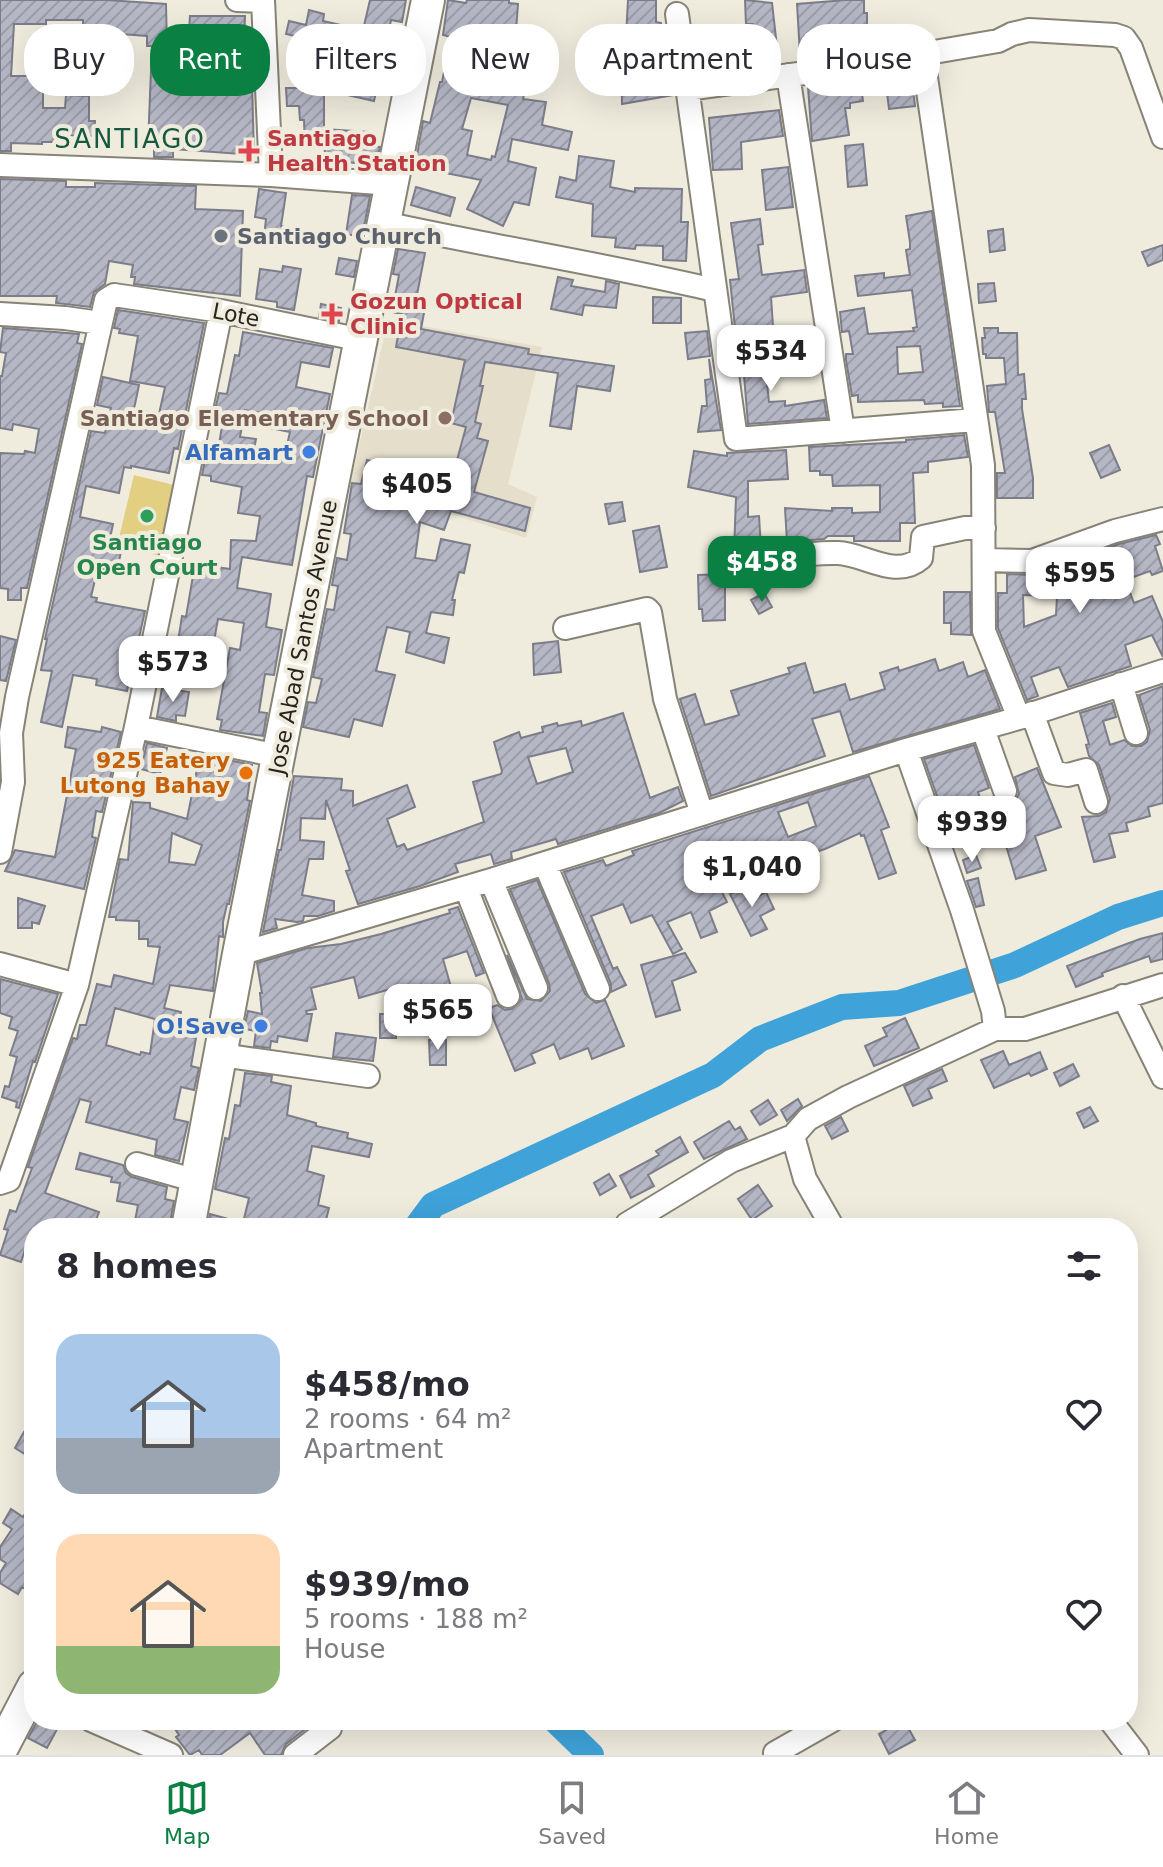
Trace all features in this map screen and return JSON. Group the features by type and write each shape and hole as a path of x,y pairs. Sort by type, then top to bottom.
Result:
{"highway":[{"name":"Jose Abad Santos Avenue","path":"190,1218 239,954 428,0"},
{"path":"0,1751 24,1706"}],"street":[{"path":"237,0 263,1 271,175"},
{"path":"677,14 678,24"},
{"path":"940,51 998,41 1029,30 1124,38 1131,48 1163,137"},
{"path":"781,76 797,74"},
{"path":"788,75 843,431"},
{"path":"688,96 736,439 975,420"},
{"path":"929,96 983,465 984,631 1054,773 1068,775 1086,770 1096,802"},
{"path":"0,165 271,175 392,184"},
{"path":"384,223 487,246 639,272 714,290"},
{"name":"Lote","path":"100,323 109,296 221,311 362,340"},
{"path":"0,1183 9,1180 77,985 136,727 221,311"},
{"path":"0,314 100,323 15,706 11,733 13,782 0,852"},
{"path":"984,560 1032,561 1115,531 1163,519"},
{"path":"769,559 842,553 859,555 889,567 906,566 921,558 923,537 965,528 984,528"},
{"path":"565,628 647,609 650,612 665,699 702,814"},
{"path":"239,954 545,864 1163,671"},
{"path":"1121,684 1136,733"},
{"path":"136,727 279,756"},
{"path":"983,729 1005,791"},
{"path":"906,750 986,985 995,1029"},
{"path":"545,864 598,989"},
{"path":"491,880 536,988"},
{"path":"466,888 508,996"},
{"path":"0,964 77,985"},
{"path":"637,1218 731,1161 793,1136 808,1119 834,1104 995,1029 1025,1029 1163,985"},
{"path":"1123,996 1163,1077"},
{"path":"221,1055 368,1076"},
{"path":"793,1136 805,1179 827,1218"},
{"path":"137,1164 197,1181"},
{"path":"114,1730 171,1755"},
{"path":"295,1755 327,1730"},
{"path":"775,1753 815,1730"},
{"path":"1118,1730 1137,1755"}],"shaded area":[{"name":"Santiago Elementary School","path":"388,320 542,347 508,484 537,497 526,538 351,482"},
{"name":"Santiago Open Court","path":"134,475 178,486 160,556 117,546"}],"building":[{"path":"0,0 107,0 166,4 166,24 150,24 150,46 147,46 147,36 134,35 134,24 46,20 46,24 14,24 11,76 24,76 24,96 43,96 43,108 65,108 66,96 89,96 89,121 95,121 94,136 62,135 62,142 11,143 11,151 0,151"},
{"path":"370,0 406,0 402,22 391,20 390,24 364,24"},
{"path":"448,0 466,3 467,0 509,0 509,3 518,4 517,24 445,24"},
{"path":"628,0 656,0 656,22 661,24 627,24"},
{"path":"745,0 772,3 774,24 746,24"},
{"path":"864,0 867,24 798,24 797,4"},
{"path":"309,10 324,14 323,21 336,24 306,24"},
{"path":"190,16 245,16 245,24 189,24"},
{"path":"440,82 442,96 524,96 523,99 546,102 542,125 572,132 568,150 512,139 508,161 536,168 529,205 514,202 503,226 467,209 481,180 415,167 423,121 430,123","holes":["471,98 508,105 495,157 492,156 491,160 467,155 472,131 462,129"]},
{"path":"150,96 252,96 254,155 173,149 173,157 154,157 154,145 148,145"},
{"path":"286,96 324,96 324,129 368,132 367,146 380,147 376,165 324,160 325,148 305,148 304,120 300,120 299,106 287,106"},
{"path":"352,96 375,96 374,101"},
{"path":"622,96 668,96 622,104"},
{"path":"809,96 862,96 863,101 850,103 850,108 845,108 849,135 812,141"},
{"path":"887,96 914,96 915,106 889,109"},
{"path":"779,110 783,136 741,142 742,169 713,170 709,118"},
{"path":"863,144 867,185 848,187 845,146"},
{"path":"579,156 614,161 610,187 635,192 635,188 682,189 681,222 688,222 686,261 663,260 663,246 636,245 635,249 615,247 616,238 592,236 593,204 556,197 560,177 576,181"},
{"path":"788,167 793,207 766,210 762,170"},
{"path":"0,179 66,181 66,187 95,187 95,183 196,186 195,209 243,211 240,296 134,284 135,277 131,277 133,265 109,261 105,284 94,292 90,307 56,303 57,296 0,296"},
{"path":"416,187 455,198 450,216 411,205"},
{"path":"259,189 286,193 281,226 298,228 296,240 280,238 279,247 263,245 266,219 255,217"},
{"path":"352,195 370,196 362,237 346,234"},
{"path":"932,211 960,406 925,404 924,400 858,402 858,395 852,396 846,354 853,354 849,331 842,332 840,312 864,308 868,334 914,331 913,328 917,327 912,290 858,296 855,276 884,273 884,278 910,275 906,216","holes":["920,346 923,372 898,374 897,347"]},
{"path":"760,219 763,244 758,245 762,275 804,270 807,292 771,297 773,326 735,328 730,280 739,279 731,223"},
{"path":"1003,229 1005,250 990,252 988,231"},
{"path":"1163,245 1163,260 1148,266 1142,252"},
{"path":"398,249 425,253 416,300 426,302 421,329 529,349 528,354 614,366 610,391 577,386 571,429 550,426 558,373 485,362 475,422 481,424 477,438 488,441 474,492 530,508 525,531 451,511 444,530 420,522 415,558 436,561 441,539 470,545 464,573 459,572 452,600 455,600 453,615 431,612 426,633 449,638 444,663 406,652 410,632 387,627 376,671 395,675 382,726 354,719 349,737 303,727 308,702 316,703 322,679 313,677 327,609 334,610 338,586 332,585 337,558 347,560 351,534 344,533 352,483 361,484 367,460 406,469 405,474 450,486 466,427 451,423 465,360 396,347 402,314 392,312 399,275 393,274"},
{"path":"339,258 357,261 354,277 336,274"},
{"path":"283,266 301,269 294,310 277,307 277,302 256,299 260,269 282,272"},
{"path":"558,277 573,280 571,286 605,292 606,281 619,284 616,308 584,305 582,315 551,309"},
{"path":"994,283 996,301 979,303 978,284"},
{"path":"653,297 681,298 681,323 653,323"},
{"path":"321,304 341,308 339,321 319,317"},
{"path":"118,310 204,323 178,449 174,448 169,473 124,467 119,493 86,486 80,517 113,524 108,548 121,551 117,572 100,568 97,571 91,597 97,598 96,602 145,611 127,691 96,685 97,679 73,675 62,727 41,722 52,671 41,670 45,639 91,431 105,433 111,408 97,405 103,377 139,385 134,409 159,414 165,387 130,381 138,336 119,333 120,329 114,328"},
{"path":"3,328 79,334 77,343 82,344 27,588 21,588 21,600 8,600 8,589 0,588 0,453 35,453 39,429 13,424 12,430 0,428 0,376 6,353 0,352"},
{"path":"984,328 998,328 998,333 1017,333 1018,375 1024,374 1026,399 1022,399 1022,409 1033,478 1033,498 997,498 997,473 1005,473 995,412 989,412 987,386 1006,384 1004,358 986,358 983,354"},
{"path":"707,331 710,356 688,359 685,333"},
{"path":"243,332 333,348 329,367 301,362 296,387 330,394 313,477 307,476 292,565 242,557 237,588 271,594 266,627 282,630 274,675 265,674 259,712 267,713 263,736 220,730 222,720 217,719 230,648 240,650 244,623 218,619 212,652 207,652 205,666 175,661 195,564 230,569 231,540 256,541 260,516 238,513 242,487 211,481 211,476 202,475 206,455 217,457 223,420 213,418 219,393 227,394 235,355 239,356","holes":["245,410 267,414 265,427 290,432 285,454 254,449 256,439 240,437"]},
{"path":"762,346 763,359 778,358 780,372 766,374 769,402 785,401 785,406 824,400 827,418 748,424 744,375 741,375 739,358 743,357 741,350"},
{"path":"709,359 721,430 698,432 702,406 707,406 705,380 711,379"},
{"path":"964,435 968,457 928,462 928,472 913,473 915,523 900,523 900,541 854,541 854,536 828,536 787,542 785,508 832,511 832,508 852,508 852,513 880,512 880,485 833,486 832,475 810,471 809,447 906,442"},
{"path":"1109,445 1120,470 1101,478 1090,453"},
{"path":"786,450 788,479 748,481 748,517 759,516 761,548 757,552 734,552 736,497 688,487 694,451 727,456 727,453"},
{"path":"622,502 625,521 609,524 605,504"},
{"path":"659,526 667,567 640,572 633,531"},
{"path":"1156,535 1160,544 1155,546 1163,571 1152,575 1150,571 1125,580 1134,603 1152,596 1163,622 1163,657 1152,635 1125,645 1131,666 1068,687 1059,667 1031,677 1038,696 1027,700 998,628 998,593 1007,593 1007,574 1032,575 1056,567 1070,567 1068,563 1119,544","holes":["1023,595 1057,596 1056,615 1024,627"]},
{"path":"725,574 725,620 703,621 702,609 699,609 698,575"},
{"path":"944,592 970,592 971,635 951,634 951,623 944,623"},
{"path":"764,593 772,607 759,614 751,600"},
{"path":"0,636 16,640 6,681 0,680"},
{"path":"558,641 561,672 534,675 533,644"},
{"path":"935,659 939,671 963,662 968,677 985,670 1000,709 853,752 840,711 812,719 825,756 711,796 680,699 695,694 705,725 739,715 731,691 790,673 788,668 805,663 814,693 845,684 850,700 885,689 880,673 898,667 899,671"},
{"path":"1163,686 1163,803 1148,807 1150,816 1126,823 1128,831 1109,834 1115,857 1094,862 1082,817 1099,816 1106,812 1110,799 1099,765 1089,756 1086,745 1089,744 1080,713 1112,703 1116,717 1103,721 1110,745 1124,740 1132,746 1141,746 1147,742 1150,730 1139,695"},
{"path":"162,688 189,692 185,716 176,715 176,721 157,717"},
{"path":"623,713 650,798 678,787 683,801 659,813 558,844 556,839 511,852 512,859 494,864 491,854 455,864 458,872 358,904 326,800 325,819 301,818 300,840 324,842 323,859 309,859 302,895 334,901 334,911 304,916 303,921 297,922 275,919 277,928 263,932 294,776 342,779 341,790 353,791 353,806 407,785 415,807 387,819 397,847 404,844 407,850 484,822 473,782 501,774 494,742 519,732 521,738 543,732 542,727 557,723 558,726 581,721 582,726","holes":["566,748 573,772 537,784 528,757"]},
{"path":"68,727 101,732 102,727 121,732 102,812 96,811 92,837 96,838 84,889 5,871 15,850 55,857 76,749 65,747"},
{"path":"147,743 167,748 160,774 141,769"},
{"path":"974,745 989,788 978,792 987,819 950,833 924,759"},
{"path":"200,754 252,765 247,800 250,801 223,922 223,937 219,936 213,991 170,985 164,1008 181,1012 176,1034 196,1038 191,1066 199,1068 194,1090 181,1087 174,1119 188,1122 179,1161 155,1155 157,1140 86,1122 91,1102 80,1099 45,1193 99,1212 97,1218 24,1218 21,1262 0,1255 8,1230 4,1229 10,1210 16,1212 32,1168 28,1167 73,1038 77,1039 80,1025 86,1025 97,984 111,987 114,975 153,984 160,947 148,946 148,939 139,939 139,921 109,917 120,859 128,860 133,802 150,803 150,808 187,819","holes":["172,833 202,845 195,865 169,862","115,1008 155,1019 150,1054 141,1052 140,1055 106,1045"]},
{"path":"1037,768 1061,827 1035,836 1046,870 1016,879 1001,829 1014,825 1007,805 1015,801 1019,794 1015,777"},
{"path":"869,776 889,827 881,830 896,873 879,879 864,835 860,833 825,849 753,873 747,855 708,868 718,892 721,890 727,902 709,911 717,932 701,938 691,912 667,922 682,949 673,954 652,915 631,923 623,904 591,916 613,969 617,967 626,985 611,992 611,984 564,872 603,860 606,866 634,855 632,851","holes":["808,802 816,826 788,837 778,812"]},
{"path":"976,855 981,868 967,873 963,860"},
{"path":"978,878 984,905 976,907 967,881"},
{"path":"537,880 585,994 596,1003 605,1000 624,1046 592,1059 588,1048 560,1059 554,1044 531,1054 535,1063 515,1071 489,1008 497,1005 505,1010 512,1009 522,999 507,955 527,999 541,1001 550,991 510,889"},
{"path":"746,887 752,899 766,892 774,909 760,916 767,929 751,936 730,894"},
{"path":"18,898 45,906 39,924 32,922 32,928 18,928"},
{"path":"458,907 484,973 476,976 467,951 443,959 451,987 398,1001 394,988 359,998 354,977 311,988 316,1009 306,1011 312,1014 307,1041 278,1036 277,1042 271,1041 270,1048 254,1046 256,1031 244,1029 248,1011 262,1014 257,963 308,948 381,934 450,913 449,910"},
{"path":"1163,933 1163,959 1151,962 1149,956 1102,973 1103,976 1076,987 1067,966"},
{"path":"685,953 696,972 672,981 680,1010 656,1017 641,965"},
{"path":"0,979 58,994 19,1108 16,1107 17,1102 2,1097 5,1086 9,1087 17,1057 10,1055 18,1031 9,1028 12,1017 0,1013"},
{"path":"380,1014 396,1014 396,1038 380,1038"},
{"path":"905,1018 919,1048 874,1066 865,1046 887,1036 883,1028"},
{"path":"336,1033 376,1038 373,1061 333,1057"},
{"path":"429,1040 446,1040 446,1065 430,1065"},
{"path":"1003,1051 1009,1065 1040,1052 1047,1069 994,1088 981,1060"},
{"path":"1073,1064 1079,1076 1060,1086 1054,1073"},
{"path":"942,1069 947,1081 928,1089 932,1098 913,1106 904,1086"},
{"path":"245,1073 272,1076 271,1082 291,1086 287,1115 348,1133 347,1138 372,1144 369,1157 312,1146 307,1171 324,1176 318,1205 329,1208 326,1218 244,1218 249,1198 215,1189 225,1138 229,1139 235,1105 240,1106"},
{"path":"798,1099 802,1106 787,1121 781,1110"},
{"path":"768,1100 777,1115 760,1125 751,1111"},
{"path":"1090,1107 1098,1121 1084,1128 1077,1113"},
{"path":"841,1117 848,1131 832,1139 825,1126"},
{"path":"729,1121 735,1130 740,1127 747,1139 704,1159 694,1142"},
{"path":"680,1137 688,1152 648,1175 654,1186 631,1198 620,1176 659,1155 656,1151"},
{"path":"80,1153 123,1165 132,1177 167,1187 165,1199 174,1201 171,1218 136,1218 138,1205 117,1201 120,1183 111,1182 112,1177 76,1169"},
{"path":"609,1174 616,1186 600,1195 594,1183"},
{"path":"758,1185 772,1206 751,1218 738,1199"},
{"path":"24,1432 24,1454 15,1448"},
{"path":"11,1509 23,1517 24,1588 18,1594 0,1583 0,1573 6,1563 0,1559 0,1547 12,1529 3,1523"},
{"path":"32,1730 57,1730 47,1748 28,1738"},
{"path":"176,1730 304,1730 286,1744 281,1755 265,1755 250,1733 220,1755 202,1755 199,1750 190,1755 176,1737 179,1735"},
{"path":"886,1730 910,1730 915,1740 889,1754 879,1734"}],"waterway":[{"path":"423,1218 433,1205 713,1075 760,1039 842,1007 899,1003 1015,965 1118,917 1163,903"},
{"path":"565,1730 591,1755"}],"place":[{"name":"Santiago Health Station","path":"249,151"},
{"name":"Santiago Church","path":"221,236"},
{"name":"Gozun Optical Clinic","path":"332,314"},
{"name":"Santiago Elementary School","path":"445,418"},
{"name":"Alfamart","path":"309,452"},
{"name":"Santiago Open Court","path":"147,516"},
{"name":"925 Eatery Lutong Bahay","path":"246,773"},
{"name":"O!Save","path":"261,1026"}],"district":[{"name":"SANTIAGO","path":"130,139"}]}
